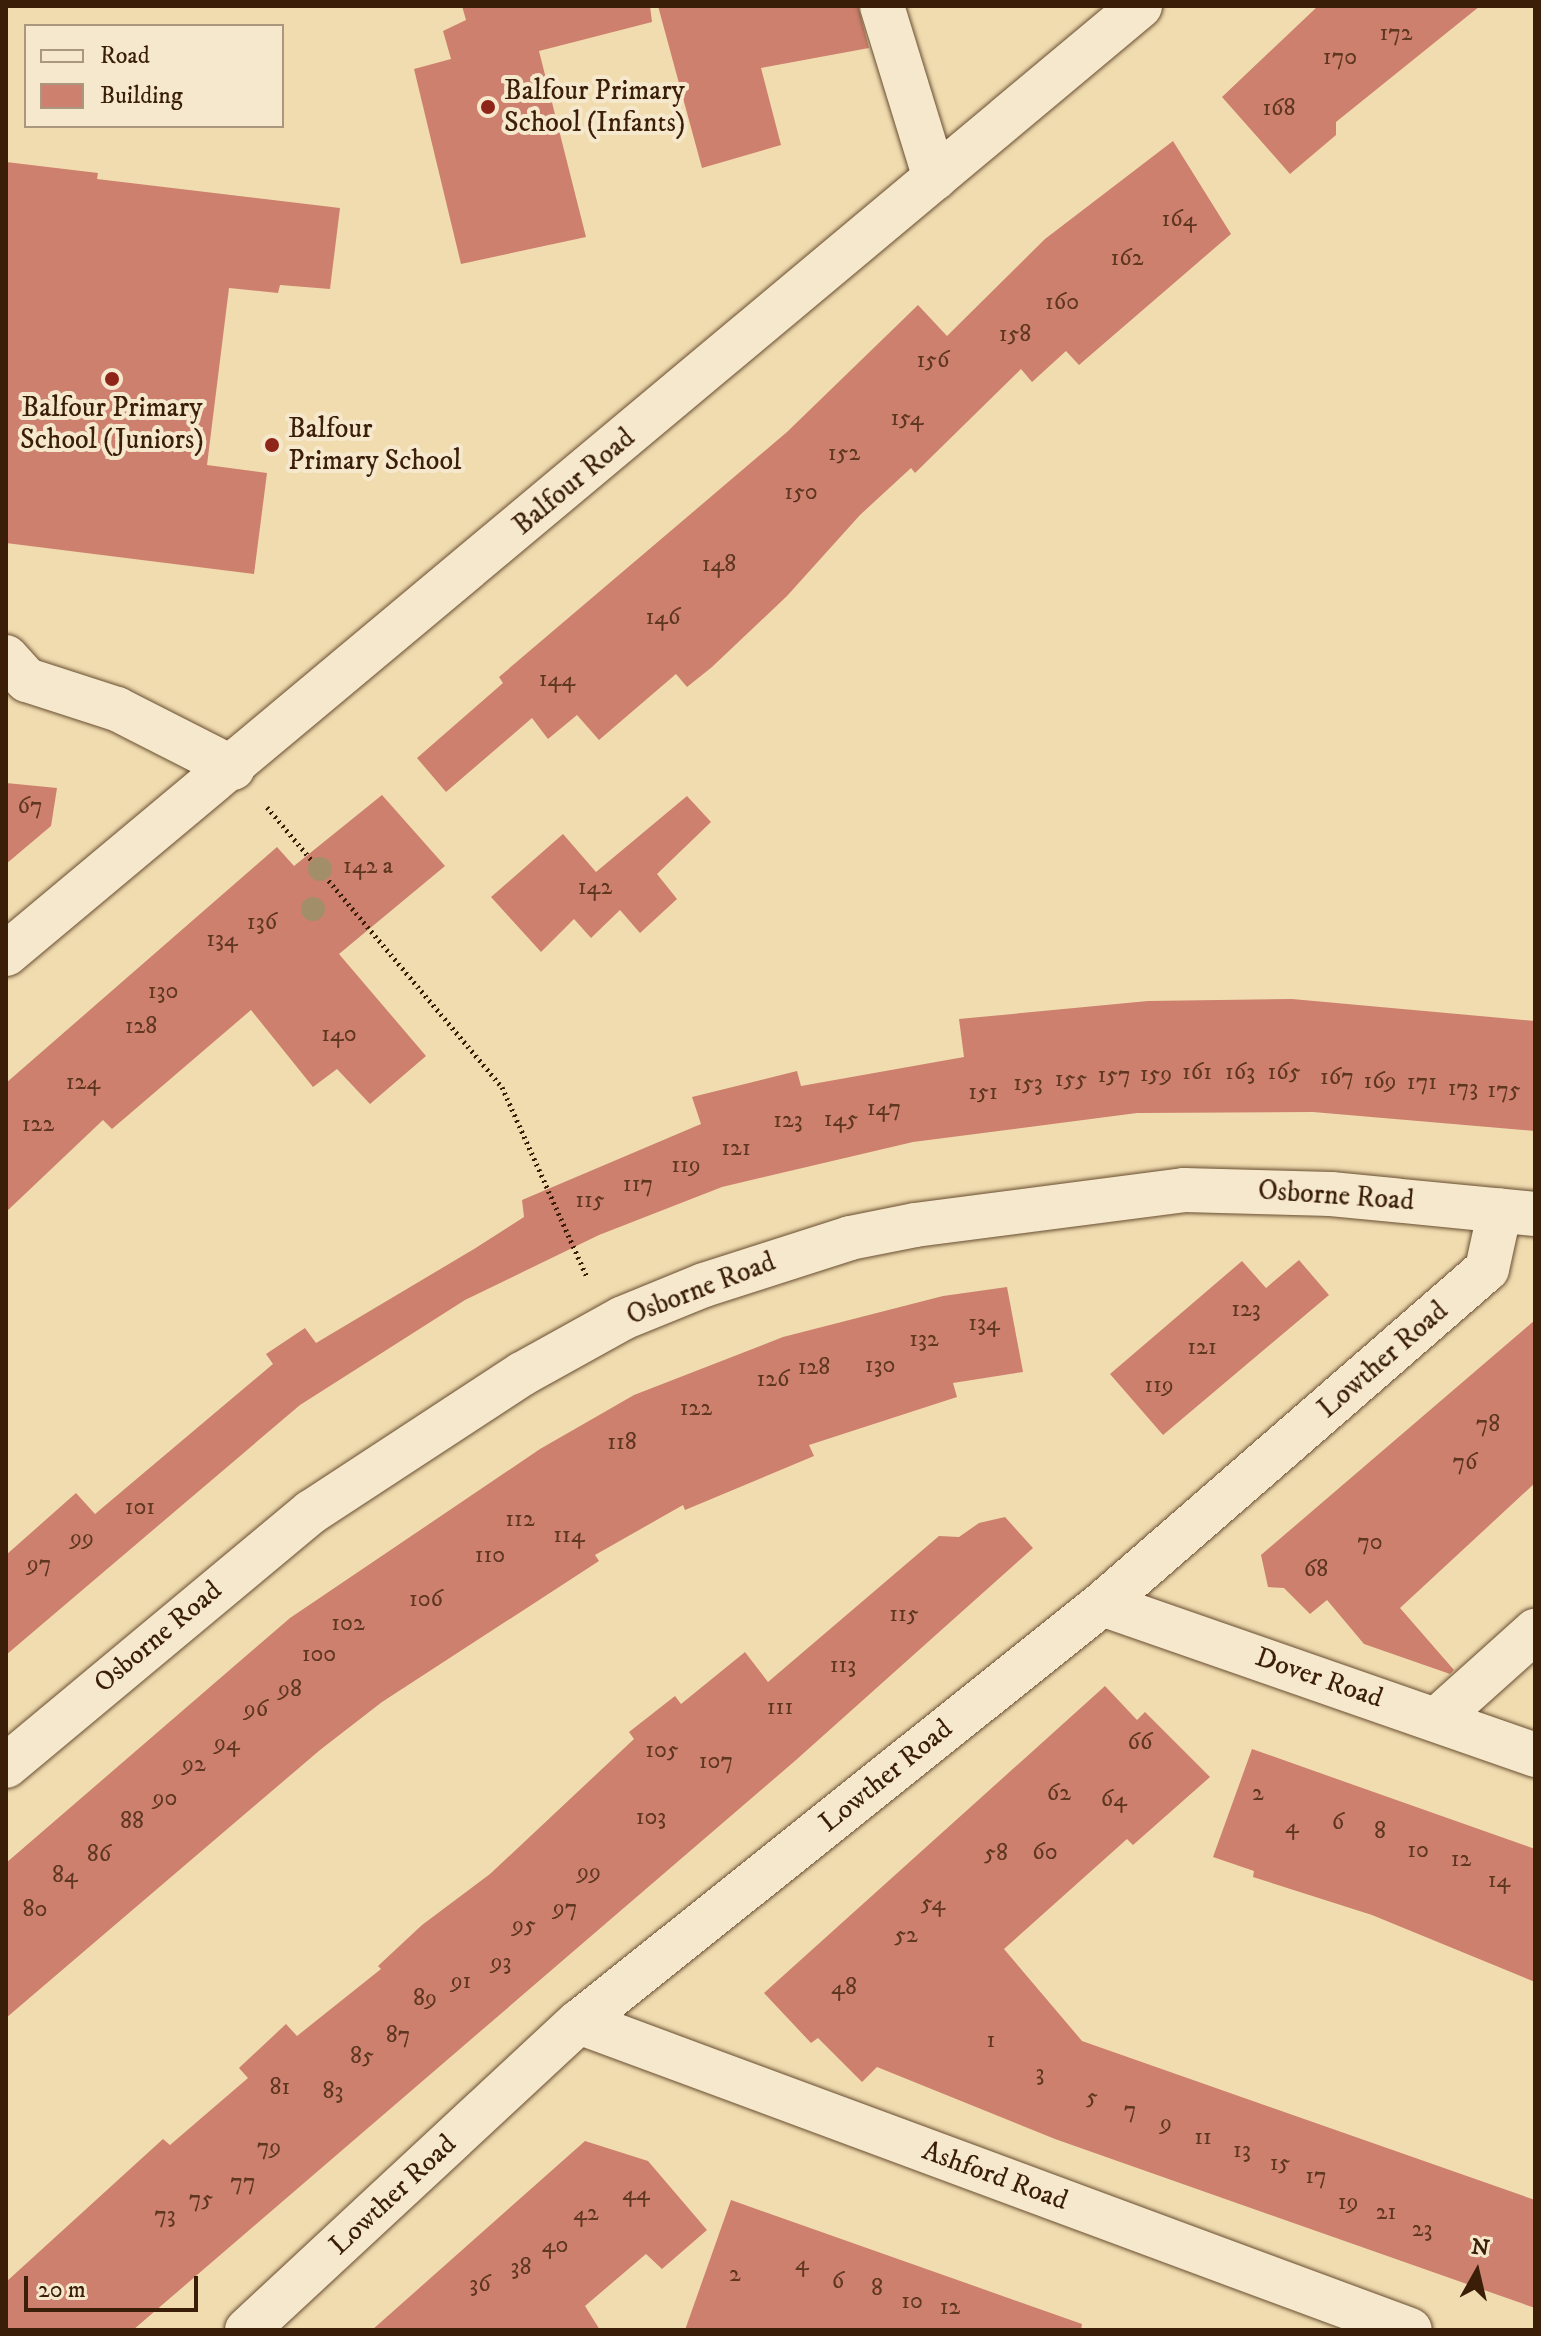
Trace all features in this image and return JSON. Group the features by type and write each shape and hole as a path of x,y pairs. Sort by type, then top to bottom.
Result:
{"street":[{"path":"882,6 935,178"},
{"name":"Balfour Road","path":"6,954 233,768 1140,6"},
{"path":"6,657 27,680 117,709 233,768"},
{"name":"Osborne Road","path":"6,1766 311,1512 510,1381 610,1325 704,1285 850,1238 1039,1207 1184,1190 1261,1189 1518,1212"},
{"name":"Lowther Road","path":"247,2330 579,2022 1102,1604 1487,1269 1518,1212"},
{"name":"Dover Road","path":"1102,1604 1535,1755"},
{"path":"1437,1719 1535,1631"},
{"name":"Ashford Road","path":"579,2022 1410,2330"}],"path":[{"path":"233,768 502,1087 610,1325"}],"building":[{"name":"Balfour Primary School (Infants)","path":"462,6 650,6 652,22 539,51 586,237 461,264 414,69 451,59 443,31 466,20"},
{"path":"658,6 858,6 869,48 761,68 781,145 702,168"},
{"path":"1318,6 1480,6 1336,122 1336,135 1290,174 1222,97"},
{"path":"1173,141 1231,234 1079,365 1066,351 1032,382 1021,369 915,473 911,468 860,515 787,596 687,687 676,674 599,740 577,715 548,739 532,718 446,792 417,758 503,683 499,677 787,432 918,305 947,336 1045,239"},
{"name":"Balfour Primary School (Juniors)","path":"6,162 98,173 97,179 340,208 330,289 280,285 278,293 229,288 207,465 267,473 254,574 6,543"},
{"path":"6,783 57,788 51,826 6,864"},
{"path":"382,795 445,866 339,954 426,1056 370,1104 337,1069 313,1087 251,1010 112,1129 103,1120 6,1212 6,1083 277,847 294,866"},
{"path":"687,796 711,822 657,874 677,899 640,933 620,910 591,938 574,919 541,952 491,897 563,834 596,872"},
{"path":"1292,999 1535,1021 1535,1131 1313,1112 1137,1113 913,1142 722,1187 599,1235 465,1300 300,1405 6,1655 6,1555 76,1493 95,1514 273,1364 266,1354 305,1328 316,1343 474,1249 524,1217 522,1200 701,1124 692,1097 797,1071 801,1086 964,1057 959,1019 1148,1001"},
{"path":"1299,1260 1329,1295 1163,1435 1110,1374 1242,1261 1266,1288"},
{"path":"1007,1287 1023,1372 953,1383 957,1397 809,1445 814,1456 685,1510 683,1505 595,1555 599,1561 382,1702 320,1750 6,2018 6,1863 290,1618 540,1449 634,1395 783,1337 943,1296"},
{"path":"1535,1320 1535,1483 1400,1608 1454,1670 1450,1674 1364,1644 1327,1600 1310,1614 1284,1588 1268,1587 1261,1555"},
{"path":"1005,1517 1033,1548 796,1760 133,2330 6,2330 6,2282 163,2139 170,2145 248,2078 239,2068 286,2024 297,2036 381,1969 378,1966 422,1925 490,1874 634,1739 629,1732 675,1696 681,1704 745,1652 768,1682 939,1536 959,1537 979,1523"},
{"path":"1105,1686 1137,1720 1145,1712 1210,1777 1133,1845 1127,1839 1004,1949 1082,2041 1535,2200 1535,2308 1055,2139 877,2067 862,2082 818,2038 811,2043 764,1993"},
{"path":"1252,1749 1535,1849 1535,1982 1372,1915 1253,1877 1254,1871 1213,1857"},
{"path":"585,2141 648,2161 707,2230 662,2269 646,2254 585,2306 600,2330 372,2330"},
{"path":"731,2200 1082,2324 1081,2330 685,2330"}],"place":[{"name":"Balfour Primary School (Infants)","path":"488,107"},
{"name":"Balfour Primary School (Juniors)","path":"112,379"},
{"name":"Balfour Primary School","path":"272,445"}]}
